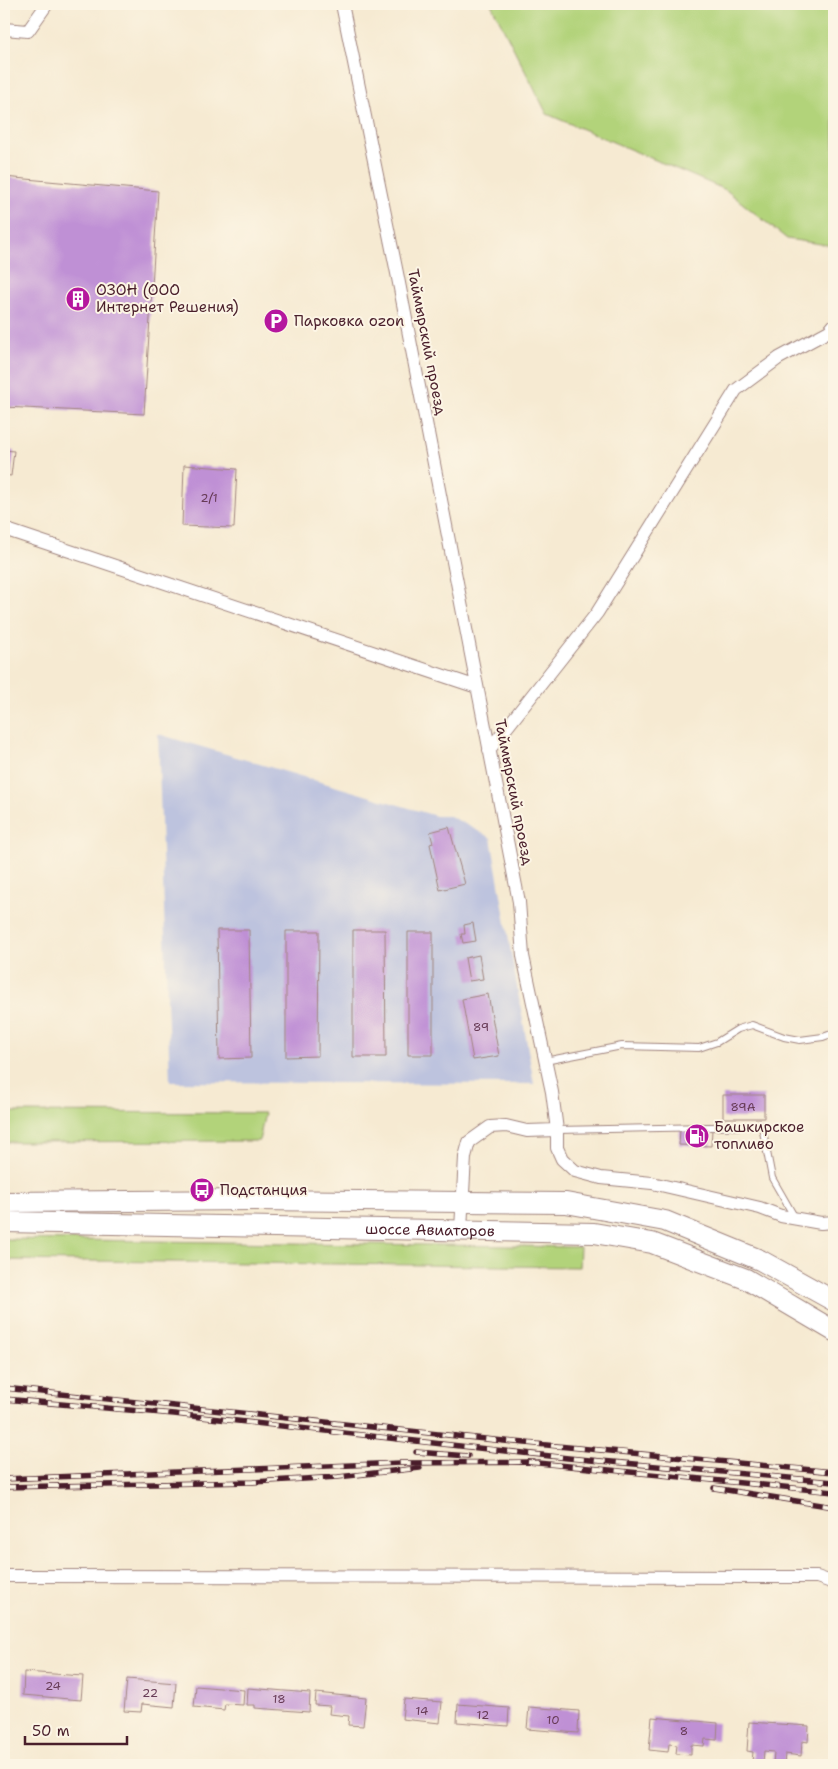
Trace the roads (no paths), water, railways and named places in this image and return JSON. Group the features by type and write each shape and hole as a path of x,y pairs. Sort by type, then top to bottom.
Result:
{"main road":[{"name":"шоссе Авиаторов","path":"4,1202 566,1203 665,1221 760,1260 834,1301"},
{"name":"шоссе Авиаторов","path":"4,1222 461,1229 594,1233 652,1244 746,1279 834,1331"}],"street":[{"path":"4,29 28,31 47,4"},
{"name":"Таймырский проезд","path":"342,4 398,278 519,902 522,956 552,1092 557,1130 557,1148 562,1159 575,1171 600,1178 652,1183 795,1218 821,1223 834,1222"},
{"path":"489,750 597,613 736,390 778,358 829,331 834,325"},
{"path":"4,529 477,687"},
{"path":"461,1229 465,1157 469,1142 490,1127 506,1126 527,1131 557,1130"},
{"path":"4,1576 817,1577 834,1583"}],"lane":[{"path":"550,1060 622,1046 699,1048 717,1042 738,1028 752,1025 784,1037 800,1040 823,1037 834,1033"},
{"path":"557,1130 762,1126 772,1178 795,1218"}],"railway":[{"path":"4,1388 504,1441 834,1472"},
{"path":"4,1399 174,1414 568,1458 834,1482"},
{"path":"416,1452 468,1456"},
{"path":"528,1462 834,1492"},
{"path":"4,1479 401,1463 534,1462"},
{"path":"4,1487 253,1482 338,1477 420,1468"},
{"path":"714,1488 834,1507"}],"place":[{"name":"ОЗОН (ООО Интернет Решения)","path":"78,299"},
{"name":"Парковка ozon","path":"276,321"},
{"name":"Башкирское топливо","path":"697,1136"},
{"name":"Подстанция","path":"202,1190"}]}
